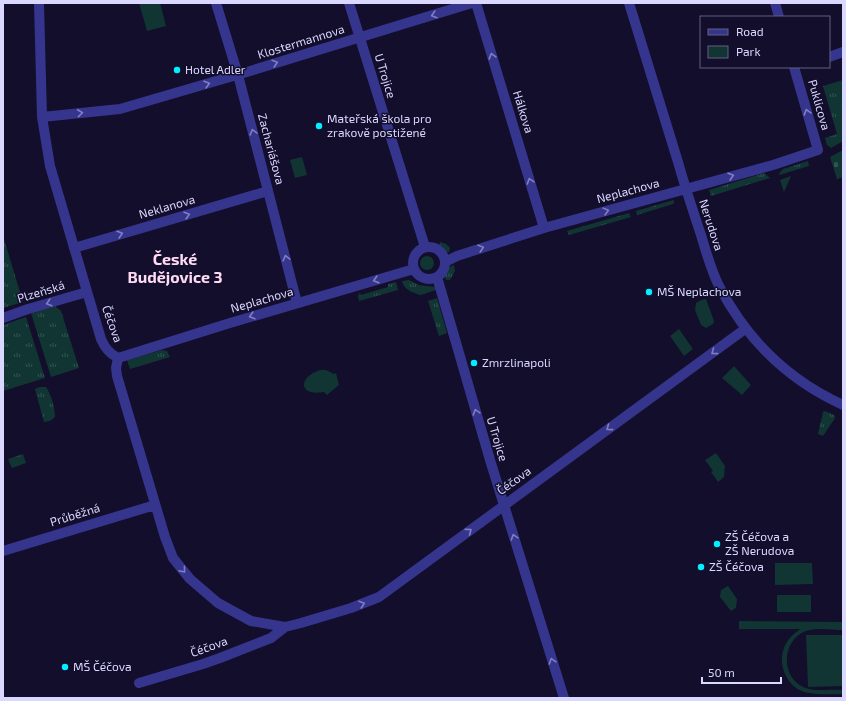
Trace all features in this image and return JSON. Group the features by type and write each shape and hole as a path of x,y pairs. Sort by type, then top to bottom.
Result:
{"street":[{"name":"Čéčova","path":"39,3 42,117 50,166 101,339 106,350 118,358 116,368 117,376 155,505 173,558 190,579 218,603 251,621 285,627"},
{"name":"Zachariášova","path":"216,3 238,75 297,303"},
{"name":"U Trojice","path":"349,3 425,247"},
{"name":"Klostermannova","path":"42,117 120,109 238,75 472,3"},
{"name":"Hálkova","path":"476,3 544,228"},
{"name":"Nerudova","path":"629,3 709,262 719,286 745,329 757,343 791,375 822,395 843,406"},
{"path":"775,3 779,16"},
{"path":"830,57 843,52"},
{"name":"Puklicova","path":"795,68 818,150"},
{"name":"Neplachova","path":"445,262 457,256 544,228 809,154 818,150"},
{"name":"Neklanova","path":"74,248 268,191"},
{"path":"425,247 438,250 445,262 443,271 437,277 425,279 416,273 414,269 414,258 420,250 425,247"},
{"name":"Neplachova","path":"118,358 230,323 414,269"},
{"name":"U Trojice","path":"437,277 504,505 564,698"},
{"name":"Plzeňská","path":"3,318 28,309 87,292"},
{"name":"Čéčova","path":"139,683 203,664 271,638 285,627 351,608 379,597 745,329"},
{"name":"Průběžná","path":"3,551 155,505"}],"green space":[{"path":"139,3 160,3 166,26 147,31"},
{"path":"843,80 843,141 831,148 827,145 825,138 837,134 823,86"},
{"path":"843,150 843,177 837,179 830,157"},
{"path":"302,157 307,175 295,178 290,160"},
{"path":"808,161 809,166 779,175 783,169"},
{"path":"764,173 770,178 711,196 709,190"},
{"path":"791,176 784,192 780,180"},
{"path":"674,200 673,204 637,215 636,211"},
{"path":"629,213 631,217 569,235 567,231"},
{"path":"3,236 23,302 3,308"},
{"path":"440,242 446,244 450,248 449,252 445,252 439,248"},
{"path":"424,256 430,256 434,260 434,266 430,270 424,270 420,266 420,260"},
{"path":"454,265 455,271 450,280 447,280 444,278 446,272 448,268"},
{"path":"409,280 419,285 435,287 436,290 420,295 417,294 409,290 403,284 402,281"},
{"path":"396,282 398,290 359,301 358,296 360,293 361,295 388,287 388,284"},
{"path":"437,298 447,333 439,336 428,301"},
{"path":"706,299 714,321 713,324 706,328 701,325 695,310 696,303"},
{"path":"55,306 61,311 79,368 51,377 31,313"},
{"path":"26,317 45,378 3,391 3,325"},
{"path":"679,329 693,349 684,356 670,336"},
{"path":"162,350 167,351 170,357 130,369 127,360"},
{"path":"734,366 751,385 742,395 722,378"},
{"path":"320,370 326,370 334,374 336,373 339,385 327,395 324,392 309,392 304,386 308,377"},
{"path":"46,387 50,393 55,417 50,421 44,422 35,389"},
{"path":"825,411 834,415 835,418 823,436 818,434 823,412"},
{"path":"716,453 725,466 724,477 718,482 711,472 713,471 705,460"},
{"path":"23,454 26,463 12,468 8,459"},
{"path":"775,563 812,563 813,584 775,585"},
{"path":"728,586 737,599 736,608 731,611 720,597 721,590"},
{"path":"777,595 811,595 811,612 777,612"},
{"path":"739,621 843,622 843,630 815,629 806,631 798,636 792,642 788,650 787,658 790,675 803,687 817,690 843,690 843,694 817,694 802,691 795,687 786,676 782,662 784,648 789,639 800,629 739,629"},
{"path":"806,635 843,635 843,686 808,687"}],"place":[{"name":"Hotel Adler","path":"177,70"},
{"name":"Mateřská škola pro zrakově postižené","path":"319,126"},
{"name":"MŠ Neplachova","path":"649,292"},
{"name":"Zmrzlinapoli","path":"474,363"},
{"name":"ZŠ Čéčova a ZŠ Nerudova","path":"717,544"},
{"name":"ZŠ Čéčova","path":"701,567"},
{"name":"MŠ Čéčova","path":"65,667"}],"district":[{"name":"České Budějovice 3","path":"175,268"}]}
